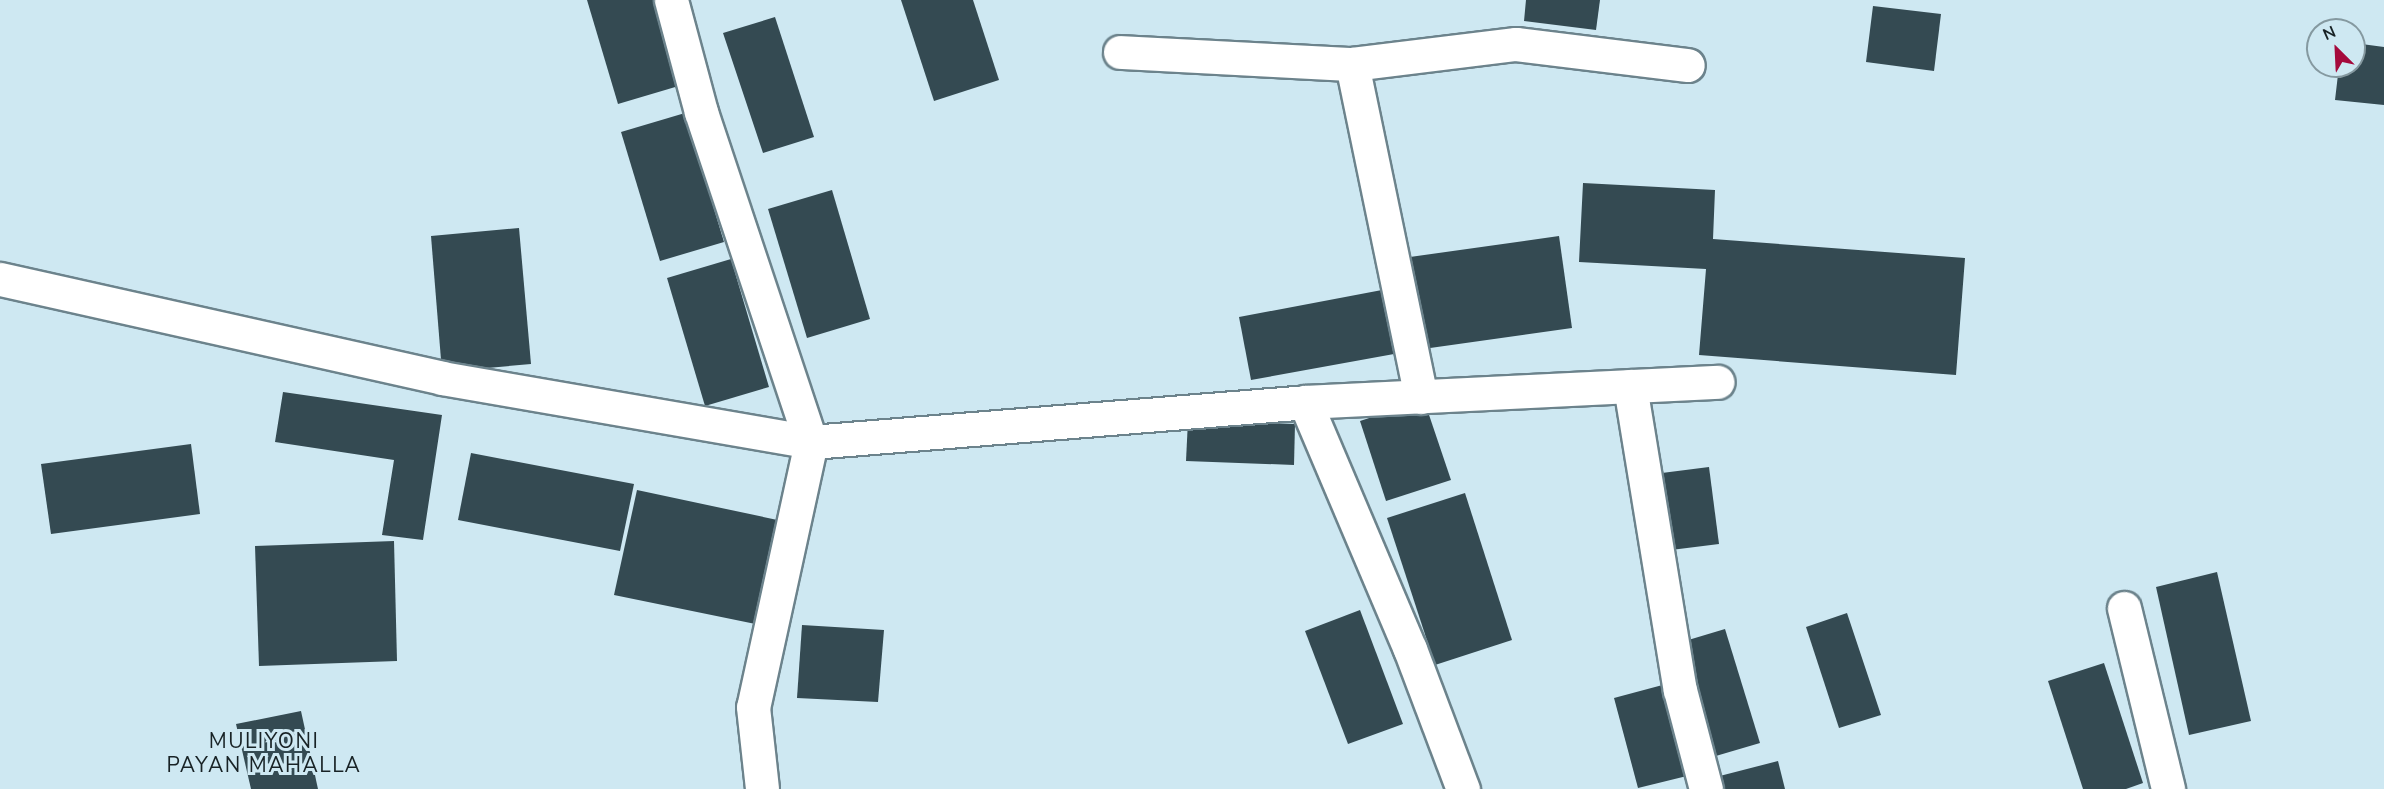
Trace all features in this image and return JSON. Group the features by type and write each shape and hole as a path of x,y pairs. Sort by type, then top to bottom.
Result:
{"street":[{"path":"671,0 701,112 812,442 753,707 762,789"},
{"path":"1120,52 1352,64 1516,44 1688,65"},
{"path":"1352,64 1421,397"},
{"path":"0,279 442,378 812,442 1305,402 1718,382"},
{"path":"1630,386 1680,690 1706,789"},
{"path":"1305,402 1410,648 1463,789"},
{"path":"2124,608 2168,789"}],"building":[{"path":"587,0 657,0 682,85 618,104"},
{"path":"901,0 973,0 999,80 934,101"},
{"path":"1526,0 1600,0 1596,30 1524,21"},
{"path":"1873,6 1941,14 1934,71 1866,62"},
{"path":"775,17 814,137 763,153 723,33"},
{"path":"2366,45 2384,47 2384,105 2335,100 2338,78 2366,78"},
{"path":"685,113 724,242 660,261 621,132"},
{"path":"1583,183 1715,190 1713,239 1965,258 1956,375 1699,355 1706,269 1579,262"},
{"path":"832,190 870,319 807,338 768,209"},
{"path":"519,228 531,364 442,372 431,236"},
{"path":"1559,236 1572,328 1423,349 1410,257"},
{"path":"731,259 769,387 705,406 667,278"},
{"path":"1382,290 1394,354 1251,380 1239,317"},
{"path":"283,392 442,415 423,540 382,535 394,460 275,442"},
{"path":"1424,400 1451,480 1386,501 1360,421"},
{"path":"1188,420 1295,424 1294,465 1186,461"},
{"path":"191,444 200,514 51,534 41,464"},
{"path":"471,453 634,484 620,551 458,520"},
{"path":"1709,467 1719,544 1663,551 1654,474"},
{"path":"637,490 787,522 765,626 614,595"},
{"path":"1465,493 1512,640 1435,665 1387,518"},
{"path":"394,541 397,661 259,666 255,546"},
{"path":"2217,572 2251,721 2189,735 2156,587"},
{"path":"1360,610 1403,724 1348,744 1305,631"},
{"path":"1847,613 1881,715 1839,728 1806,627"},
{"path":"802,625 884,630 878,702 797,698"},
{"path":"1725,629 1760,743 1709,758 1675,644"},
{"path":"2104,663 2143,783 2126,789 2083,789 2048,681"},
{"path":"1670,683 1695,774 1638,788 1614,698"},
{"path":"301,711 318,789 251,789 236,724"},
{"path":"1778,761 1785,789 1715,789 1712,778"}],"district":[{"name":"MULIYONI PAYAN MAHALLA","path":"264,753"}]}
